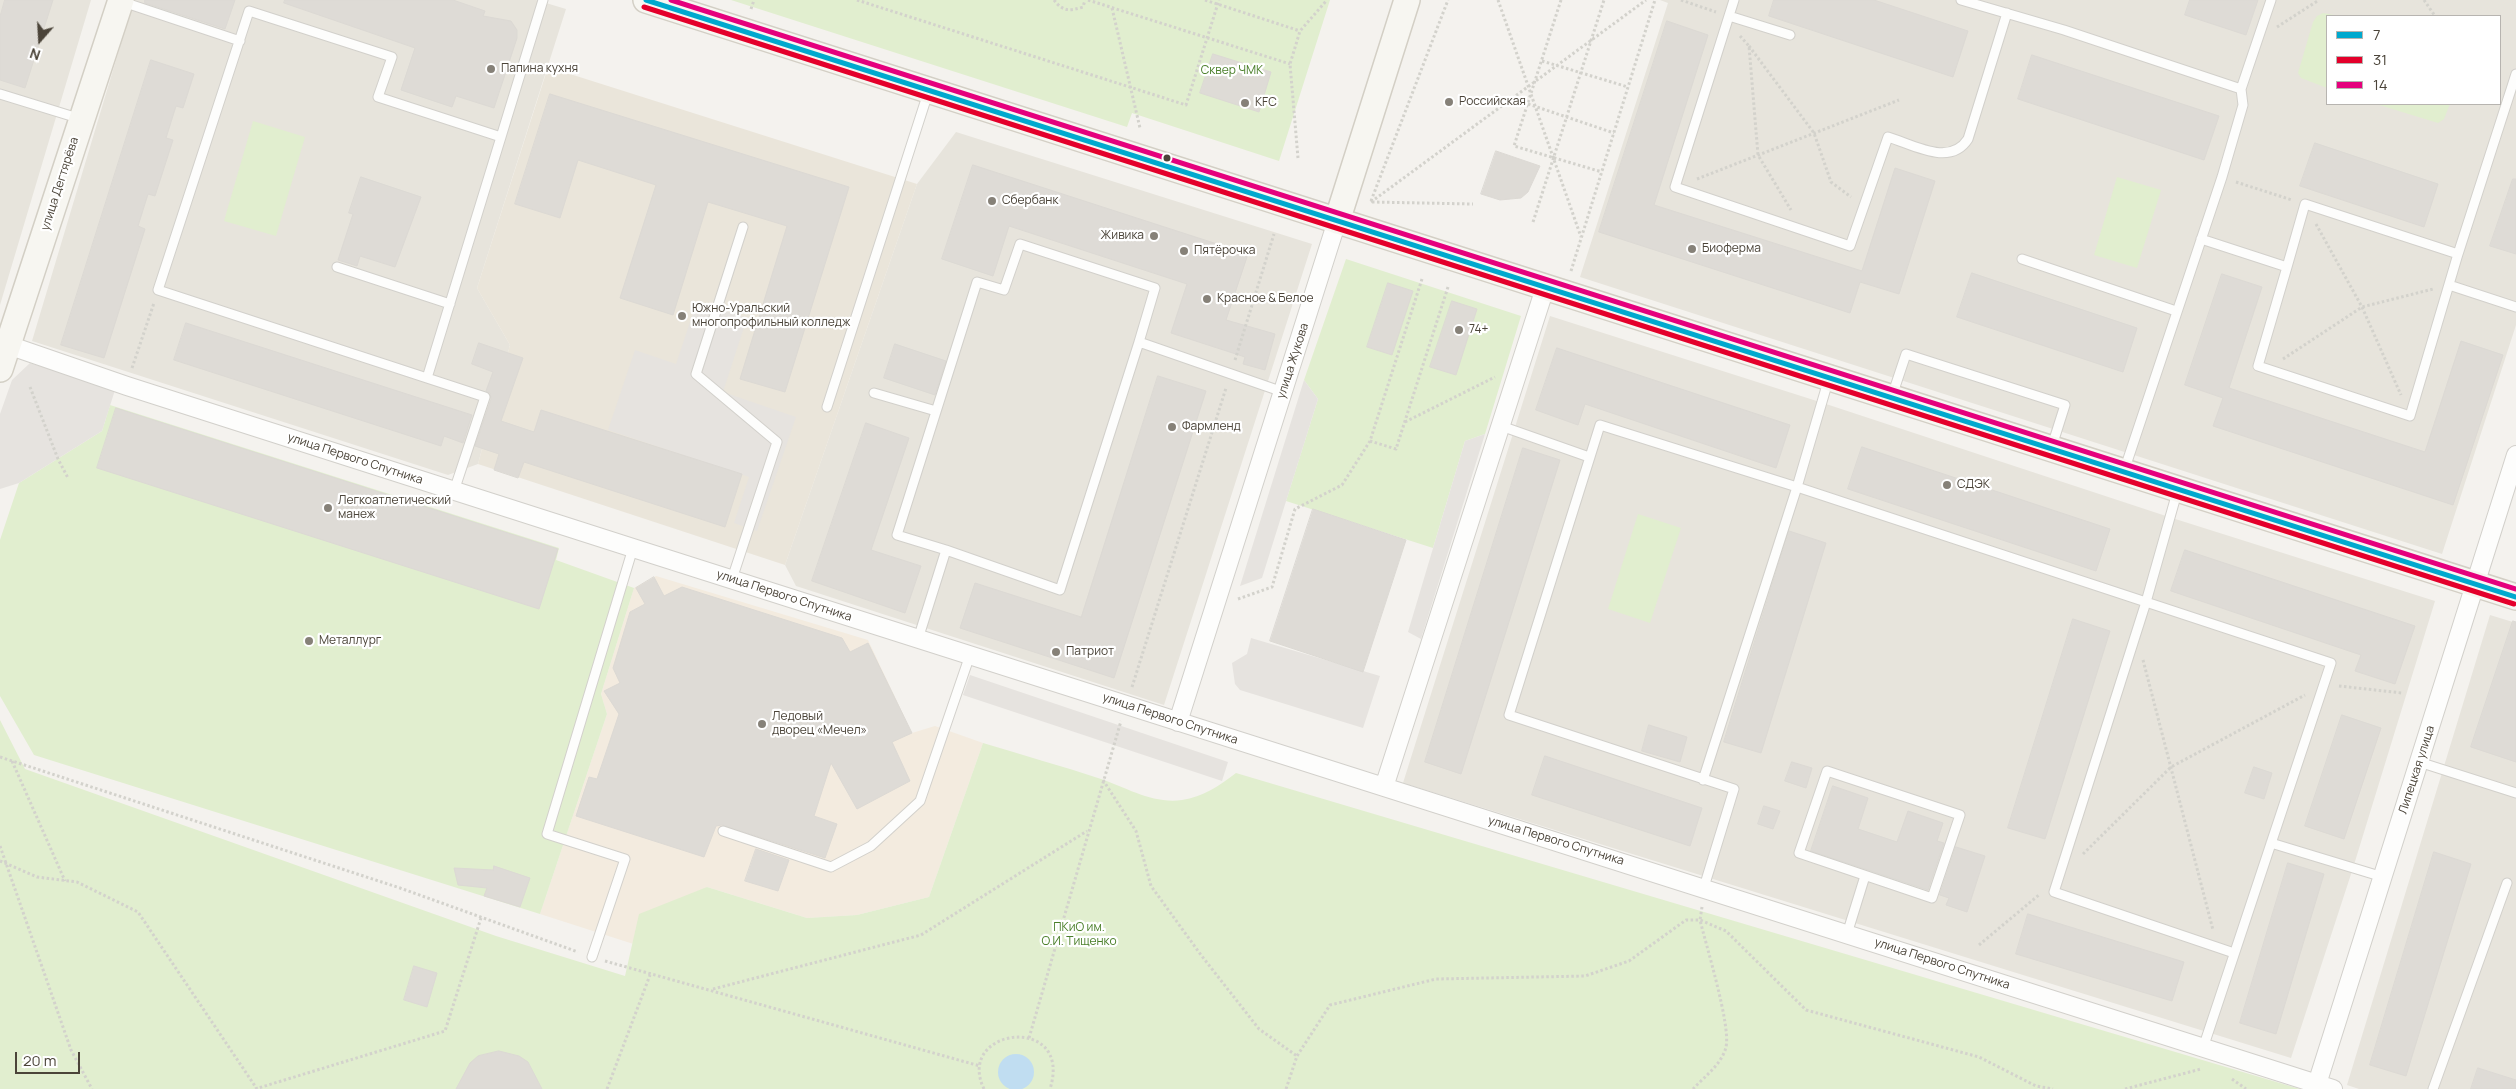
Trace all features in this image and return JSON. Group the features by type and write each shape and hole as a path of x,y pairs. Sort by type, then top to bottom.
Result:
{"main road":[{"name":"улица Дегтярёва","path":"0,369 120,0"},
{"path":"646,0 2516,597"},
{"name":"улица Жукова","path":"1337,221 1408,0"}],"street":[{"name":"улица Жукова","path":"1178,722 1337,221"},
{"path":"1384,787 1546,288"},
{"name":"улица Первого Спутника","path":"8,345 127,386 633,548 2325,1086"},
{"name":"Липецкая улица","path":"2325,1086 2382,877 2516,455"}],"lane":[{"path":"120,0 240,41"},
{"path":"427,378 542,0"},
{"path":"1734,0 1675,187 1850,246 1888,137 1940,153 1955,152 1963,147 1968,139 2007,14"},
{"path":"1961,0 2241,89"},
{"path":"2123,472 2222,177 2243,105 2241,89 2271,0"},
{"path":"454,490 485,397 158,290 249,11 392,57 378,98 501,137"},
{"path":"1728,18 1790,35"},
{"path":"2458,254 2305,204 2258,366 2410,416 2448,285 2458,254 2516,74"},
{"path":"827,407 929,90"},
{"path":"0,94 81,120"},
{"path":"732,579 777,442 696,374 743,227"},
{"path":"2201,240 2287,268"},
{"path":"1020,244 1155,288 1139,342 1060,590 897,535 977,282 1004,290 1020,244"},
{"path":"2022,259 2176,311"},
{"path":"337,267 450,304"},
{"path":"2448,285 2516,307"},
{"path":"1139,342 1283,392"},
{"path":"1892,398 1906,354 2065,405 2051,449"},
{"path":"1703,780 1798,487 1829,378"},
{"path":"874,393 936,411"},
{"path":"1704,887 1734,789 1509,715 1600,425 1798,487 2330,663 2203,1048"},
{"path":"1501,426 1589,457"},
{"path":"2178,489 2146,602 2054,892 2234,953"},
{"path":"592,957 625,859 547,834 633,548"},
{"path":"918,639 946,550"},
{"path":"723,831 831,867 872,846 920,801 970,655"},
{"path":"2419,762 2516,793"},
{"path":"1827,771 1960,815 1932,898 1865,876 1799,853 1827,771"},
{"path":"2271,843 2382,877"},
{"path":"1847,934 1865,876"},
{"path":"2434,1089 2508,883"}],"path":[{"path":"752,9 754,0"},
{"path":"857,0 1186,105 1218,2"},
{"path":"1054,0 1060,8 1070,11 1083,7 1087,0 1290,64"},
{"path":"1205,0 1218,2 1300,31"},
{"path":"1298,158 1290,64 1300,31 1327,0"},
{"path":"1371,202 1448,0"},
{"path":"1498,0 1581,238"},
{"path":"1561,0 1514,146 1602,172"},
{"path":"1533,222 1604,0"},
{"path":"1371,202 1646,0"},
{"path":"1571,271 1655,0"},
{"path":"1681,0 1728,18 1814,133 1831,182 1864,207"},
{"path":"2258,39 2319,0"},
{"path":"2424,0 2434,15"},
{"path":"1112,7 1140,128"},
{"path":"1749,46 1758,155 1802,230"},
{"path":"1542,61 1628,87"},
{"path":"1675,187 1899,100"},
{"path":"1528,104 1614,132"},
{"path":"2222,177 2305,204 2362,307 2410,416"},
{"path":"1371,202 1473,204"},
{"path":"1028,1038 1103,780 1274,234"},
{"path":"1238,599 1272,587 1295,509 1342,485 1370,441 1422,279"},
{"path":"2268,369 2362,307 2448,285"},
{"path":"1370,441 1396,449 1448,287"},
{"path":"127,386 158,290"},
{"path":"1404,423 1522,364"},
{"path":"30,386 58,459 68,478"},
{"path":"2136,632 2218,947"},
{"path":"1979,945 2058,879 2171,767 2323,684 2402,693"},
{"path":"0,757 390,885 592,957 650,975 712,989 980,1066"},
{"path":"12,761 65,881"},
{"path":"1103,780 1136,830 1151,886 1201,955 1260,1029 1297,1056"},
{"path":"712,989 921,935 1088,831"},
{"path":"0,846 71,1050 92,1089"},
{"path":"0,861 37,877 77,882 138,912 256,1089 446,1031 481,918"},
{"path":"1286,1089 1297,1056 1330,1006 1436,979 1584,976 1629,961 1686,920 1700,920 1726,931 1806,1010 1980,1057 2036,1086 2052,1089"},
{"path":"1693,1089 1719,1062 1726,1047 1726,1027 1700,920"},
{"path":"607,1089 650,975"},
{"path":"984,1089 980,1076 980,1066 989,1049 1004,1038 1016,1036 1040,1043 1048,1053 1053,1065 1054,1078 1050,1089"},
{"path":"2125,1089 2209,1066"},
{"path":"2227,1075 2246,1089"}],"shaded area":[{"path":"0,0 91,0 0,305"},
{"path":"134,0 536,0 566,9 477,288 510,345 478,464 448,475 32,341"},
{"path":"1660,0 2516,0 2516,325 2442,554 1580,277 1668,3"},
{"name":"Южно-Уральский многопрофильный колледж","path":"548,67 917,184 785,565 478,464 510,345 477,288"},
{"path":"956,132 1312,244 1164,705 796,586 785,565 917,184"},
{"path":"697,301 747,318 723,392 796,417 757,531 734,523 749,477 608,430 635,350 676,364"},
{"path":"1550,316 1823,403 2169,517 2435,601 2353,868 2291,1058 1403,783"},
{"path":"30,363 115,390 102,431 19,483 0,489 0,414 12,380"},
{"path":"1304,380 1318,399 1262,578 1240,586"},
{"path":"1485,434 1421,639 1408,632 1465,441"},
{"path":"656,576 868,640 912,733 935,726 983,743 929,897 857,915 807,918 707,887 649,949 540,914 607,714 601,694 634,588"},
{"path":"2490,615 2516,623 2516,1089 2359,1089 2347,1085"},
{"path":"1251,638 1380,676 1363,728 1240,690 1235,684 1232,663 1247,654"},
{"path":"970,675 1228,762 1222,781 963,695"}],"green space":[{"name":"Сквер ЧМК","path":"731,0 1330,0 1279,161 1132,113 1127,127"},
{"path":"2323,13 2334,15 2326,15 2326,88 2301,78 2298,73 2313,22 2317,16"},
{"path":"2379,105 2450,105 2444,119 2438,123"},
{"path":"253,121 305,137 276,236 224,221"},
{"path":"2117,177 2161,190 2137,268 2094,255"},
{"path":"1346,259 1521,316 1485,434 1465,441 1433,548 1286,501 1318,399 1304,380"},
{"name":"Металлург","path":"110,405 559,548 556,560 634,588 601,694 607,714 540,914 34,755 0,696 0,540 19,483 102,431"},
{"path":"1638,514 1681,528 1650,623 1608,609"},
{"name":"ПКиО им. О.И. Тищенко","path":"0,720 25,769 496,936 625,976 639,914 707,887 807,918 857,915 929,897 983,743 1086,774 1161,800 1190,799 1204,794 1236,773 2300,1089 0,1089"}],"water":[{"path":"1016,1054 1023,1055 1029,1059 1033,1065 1033,1079 1029,1085 1023,1089 1016,1090 1009,1089 1003,1085 999,1079 998,1072 999,1065 1003,1059 1009,1055"}],"building":[{"path":"5,0 53,0 25,88 0,80 0,17"},
{"path":"145,0 235,0 225,29 145,3"},
{"path":"285,0 453,0 485,11 483,16 511,21 517,30 517,38 494,108 456,96 452,107 401,90 415,48 284,3"},
{"path":"1774,0 1874,0 1968,31 1953,77 1769,16"},
{"path":"2190,0 2258,0 2246,35 2185,15"},
{"path":"1667,21 1708,35 1654,205 1862,271 1895,168 1935,181 1899,294 1860,282 1850,313 1599,232"},
{"path":"1213,54 1271,72 1259,112 1200,93"},
{"path":"2032,55 2219,116 2204,160 2018,99"},
{"path":"151,60 194,74 183,108 176,106 166,138 173,140 155,196 148,194 138,226 145,229 104,358 61,345"},
{"path":"550,94 849,187 785,392 740,379 787,226 708,202 673,315 620,298 656,185 578,160 560,218 515,204"},
{"path":"2315,143 2438,184 2424,227 2300,186"},
{"path":"1496,151 1540,166 1528,192 1521,198 1500,200 1481,194"},
{"path":"973,165 1248,254 1226,320 1275,334 1265,370 1243,364 1245,357 1171,333 1187,284 1009,226 993,276 942,259"},
{"path":"361,177 421,197 395,267 360,256 357,266 338,260 353,214 349,213"},
{"path":"2513,179 2516,179 2516,254 2490,246"},
{"path":"1972,273 2137,328 2123,372 1957,317"},
{"path":"2222,274 2262,287 2229,388 2425,452 2461,341 2503,355 2453,505 2213,426 2223,398 2185,385"},
{"path":"1388,283 1413,291 1392,355 1367,347"},
{"path":"1452,301 1477,309 1456,375 1430,367"},
{"path":"186,323 472,415 463,443 444,436 441,446 174,360"},
{"path":"479,343 523,358 501,421 534,432 541,410 742,474 725,527 524,462 518,478 494,470 499,454 475,446 491,399 490,393 486,391 493,372 472,364"},
{"path":"895,344 946,361 935,395 884,378"},
{"path":"1557,348 1790,425 1776,468 1585,404 1578,425 1536,410"},
{"path":"1158,376 1206,391 1114,678 960,628 975,583 1081,617"},
{"name":"Легкоатлетический манеж","path":"116,408 558,549 539,609 97,468"},
{"path":"866,423 909,438 871,550 921,566 905,613 812,581"},
{"path":"1862,447 2110,529 2096,571 1848,489"},
{"path":"1523,448 1560,460 1461,774 1425,762"},
{"path":"1313,509 1406,540 1363,672 1270,641"},
{"path":"1789,531 1826,543 1761,753 1724,742"},
{"path":"2185,550 2415,626 2395,684 2355,671 2361,655 2171,591"},
{"name":"Ледовый дворец «Мечел»","path":"654,577 664,596 682,587 842,638 850,652 868,643 912,733 892,742 910,781 857,809 831,763 814,816 837,824 825,858 722,825 716,826 704,857 576,816 589,777 597,779 619,714 604,691 620,683 613,668 630,612 645,604 636,588"},
{"path":"2073,619 2110,631 2045,839 2008,828"},
{"path":"2513,621 2516,622 2516,762 2471,747"},
{"path":"2342,715 2381,728 2344,839 2305,826"},
{"path":"1649,725 1687,737 1680,762 1642,751"},
{"path":"1545,756 1702,808 1690,846 1532,795"},
{"path":"1792,762 1812,768 1806,788 1785,781"},
{"path":"2254,767 2272,773 2264,799 2245,793"},
{"path":"1833,786 1868,798 1858,829 1897,842 1908,811 1943,823 1937,841 1944,843 1928,890 1811,851"},
{"path":"1764,806 1780,811 1773,829 1758,824"},
{"path":"1956,847 1985,856 1967,912 1946,905 1949,898 1940,895"},
{"path":"756,849 789,860 778,891 745,881"},
{"path":"2434,852 2471,864 2406,1076 2370,1065"},
{"path":"2288,863 2324,874 2276,1034 2240,1023"},
{"path":"494,866 530,878 520,907 484,896 487,888 458,885 454,868 493,870"},
{"path":"2028,914 2184,962 2172,1001 2016,954"},
{"path":"414,966 437,973 427,1007 404,1000"},
{"path":"499,1051 519,1056 528,1062 542,1089 456,1089 470,1063 478,1056"},
{"path":"2478,1068 2516,1080 2516,1089 2471,1089"}],"transit line":[{"name":"7","path":"646,0 2516,597"},
{"name":"14","path":"671,0 2516,589"},
{"name":"31","path":"644,7 2514,604"}],"place":[{"name":"Папина кухня","path":"491,69"},
{"name":"Российская","path":"1449,102"},
{"name":"KFC","path":"1245,103"},
{"name":"Сбербанк","path":"992,201"},
{"name":"Живика","path":"1154,236"},
{"name":"Биоферма","path":"1692,249"},
{"name":"Пятёрочка","path":"1184,251"},
{"name":"Красное & Белое","path":"1207,299"},
{"name":"Южно-Уральский многопрофильный колледж","path":"682,316"},
{"name":"74+","path":"1459,330"},
{"name":"Фармленд","path":"1172,427"},
{"name":"СДЭК","path":"1947,485"},
{"name":"Легкоатлетический манеж","path":"328,508"},
{"name":"Металлург","path":"309,641"},
{"name":"Патриот","path":"1056,652"},
{"name":"Ледовый дворец «Мечел»","path":"762,724"}]}
